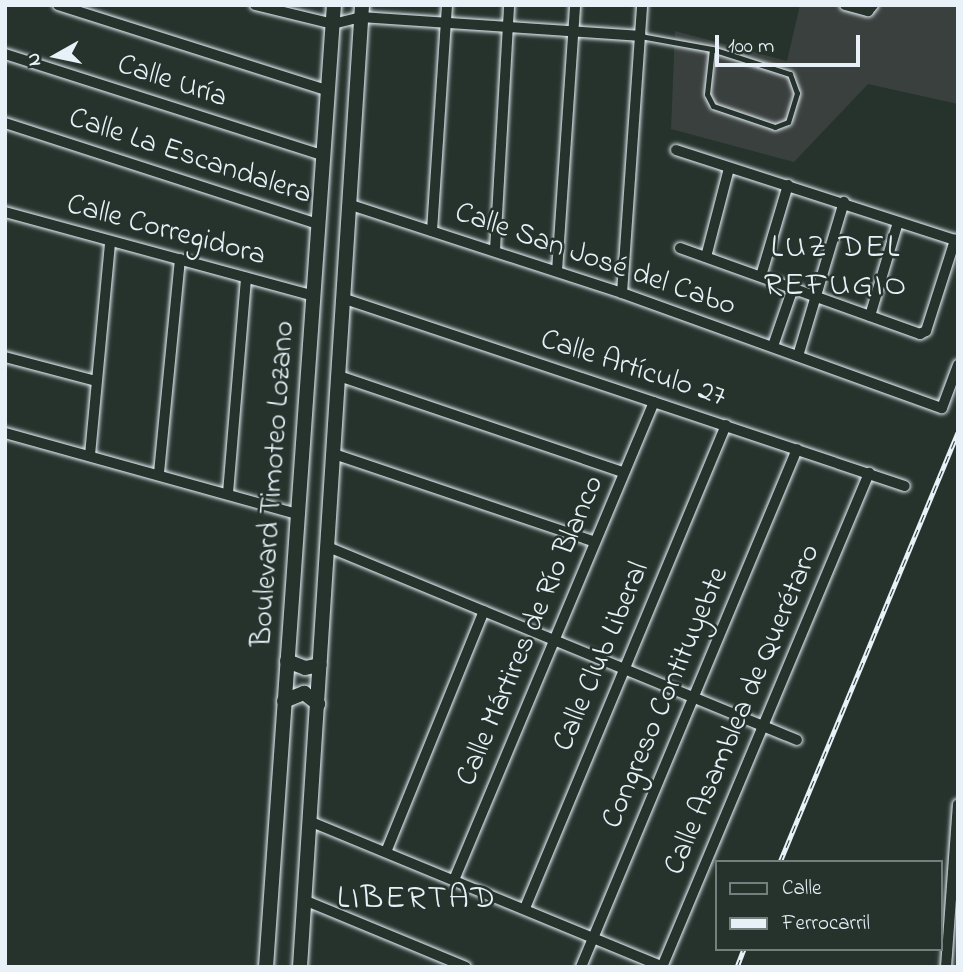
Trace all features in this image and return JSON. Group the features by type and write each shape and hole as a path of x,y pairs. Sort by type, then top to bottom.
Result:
{"main road":[{"name":"Boulevard Timoteo Lozano","path":"266,967 334,5"},
{"name":"Boulevard Timoteo Lozano","path":"300,967 362,11"},
{"path":"287,661 305,668 320,665"},
{"path":"284,701 303,693 318,704"}],"street":[{"path":"58,5 329,91"},
{"path":"255,5 333,24 362,11 508,29 640,36"},
{"path":"432,231 447,5"},
{"path":"495,250 509,5"},
{"path":"557,271 575,5"},
{"path":"622,293 642,5"},
{"path":"845,5 861,10 870,10 873,5"},
{"name":"Calle Uría","path":"5,54 324,156"},
{"name":"Calle La Escandalera","path":"5,123 320,225"},
{"path":"676,150 956,240 926,331 920,334 680,248"},
{"path":"706,257 729,168"},
{"path":"761,276 788,186"},
{"path":"798,356 844,202"},
{"name":"Calle San José del Cabo","path":"351,205 622,293 942,408 958,365"},
{"name":"Calle Corregidora","path":"5,212 315,296"},
{"path":"870,316 898,222"},
{"path":"90,456 110,242"},
{"path":"159,473 180,259"},
{"path":"228,493 246,278"},
{"path":"773,346 793,288"},
{"name":"Calle Artículo 27","path":"345,299 905,486"},
{"path":"5,357 96,381"},
{"path":"340,376 623,472"},
{"name":"Calle Mártires de Río Blanco","path":"454,880 654,402"},
{"name":"Calle Club Liberal","path":"525,908 726,425"},
{"path":"5,433 159,473 298,514"},
{"name":"Congreso Contituyebte","path":"581,967 797,449"},
{"path":"334,454 595,542"},
{"name":"Calle Asamblea de Querétaro","path":"662,967 869,473"},
{"path":"328,547 555,638 797,740"},
{"path":"386,852 484,611"},
{"path":"946,967 958,804"},
{"path":"309,821 525,908 662,967"},
{"path":"304,900 466,967"}],"lane":[{"path":"640,36 712,48 790,74 797,93 789,122 775,127 709,102 712,48"}],"shaded area":[{"path":"800,5 958,5 958,104 868,84 794,162 671,129 675,31 787,61"}],"railway":[{"path":"781,860 958,432"},
{"path":"737,967 743,951"}],"district":[{"name":"LUZ DEL REFUGIO","path":"836,268"},
{"name":"LIBERTAD","path":"417,900"}]}
